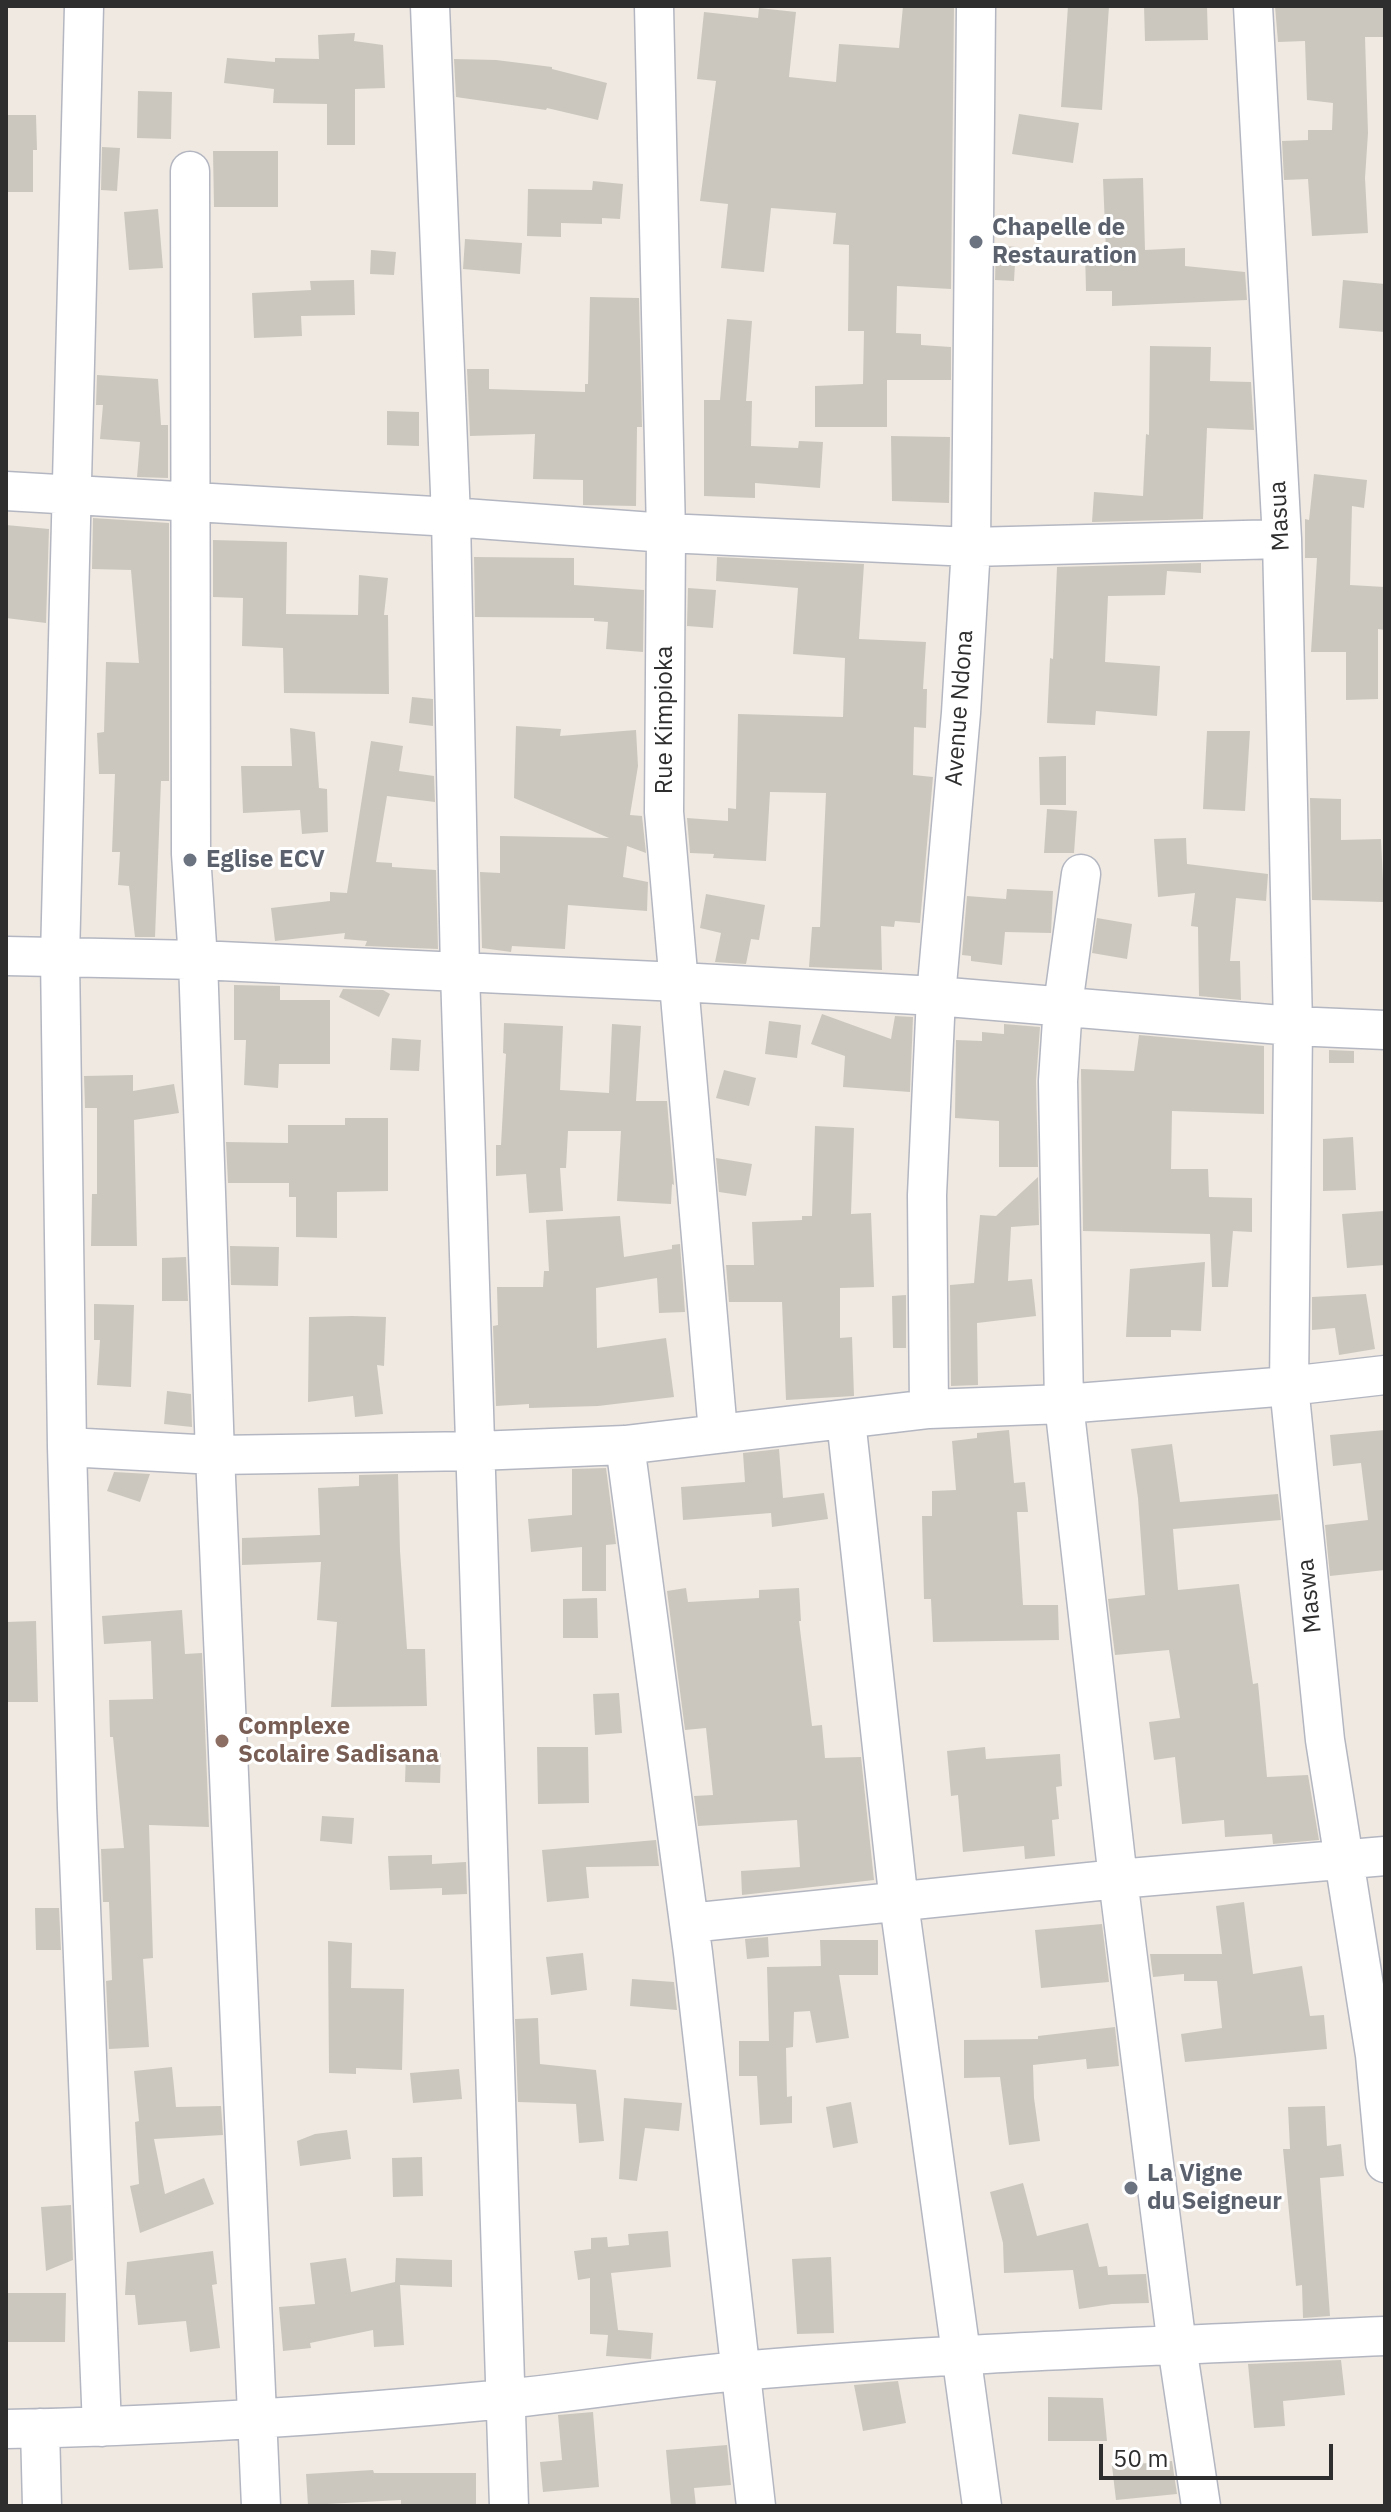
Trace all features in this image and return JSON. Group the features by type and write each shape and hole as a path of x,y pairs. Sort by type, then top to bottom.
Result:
{"street":[{"path":"84,6 60,957 76,1792 102,2427"},
{"path":"430,6 451,517 460,972 509,2506"},
{"name":"Rue Kimpioka","path":"654,6 666,533 664,812 718,1432"},
{"name":"Avenue Ndona","path":"929,1409 927,1195 936,996 961,713 971,547 976,6"},
{"name":"Masua","path":"1253,6 1282,539 1293,1026"},
{"path":"190,171 191,854 198,960 215,1455 261,2506"},
{"path":"6,491 666,533 971,547 1282,539"},
{"path":"1081,874 1063,1005 1058,1081 1064,1404 1118,1879 1177,2346 1201,2506"},
{"path":"6,956 198,960 679,982 936,996 1293,1026 1385,1030"},
{"name":"Maswa","path":"1293,1026 1289,1386 1325,1740 1375,2055 1385,2163"},
{"path":"67,1447 215,1455 625,1445 929,1409 1064,1404 1385,1375"},
{"path":"846,1420 899,1903 982,2506"},
{"path":"625,1445 689,1923 756,2506"},
{"path":"689,1923 1118,1879 1385,1856"},
{"path":"42,2506 23,2428 257,2418 505,2399 739,2371 1385,2336"}],"building":[{"path":"903,6 954,6 951,289 897,286 896,333 921,334 921,345 951,347 951,380 887,380 887,427 815,427 815,386 863,384 864,331 848,331 849,245 833,244 836,213 771,208 764,272 721,268 728,204 700,201 716,81 697,79 704,12 758,18 759,8 796,12 789,77 836,82 839,44 899,48"},
{"path":"1068,6 1109,6 1102,110 1061,107"},
{"path":"1144,6 1207,6 1208,40 1145,41"},
{"path":"1275,6 1385,6 1385,37 1365,37 1368,233 1312,236 1308,179 1284,180 1282,141 1308,140 1308,130 1332,130 1333,103 1307,100 1305,41 1278,42"},
{"path":"355,33 354,41 383,45 385,88 355,89 355,145 327,145 327,104 273,103 274,89 224,83 227,58 275,62 275,58 319,59 318,35"},
{"path":"454,59 496,60 552,67 607,83 598,120 547,108 456,97"},
{"path":"138,91 172,92 171,139 137,138"},
{"path":"1019,114 1079,123 1073,163 1012,154"},
{"path":"6,115 36,115 33,192 6,192"},
{"path":"102,147 120,148 117,191 101,190"},
{"path":"213,151 278,151 278,207 214,207"},
{"path":"1143,178 1145,250 1185,248 1185,266 1245,272 1247,300 1112,306 1112,291 1086,291 1085,251 1106,251 1103,179"},
{"path":"593,181 623,184 620,219 602,218 602,224 561,223 561,237 527,236 528,189 592,190"},
{"path":"158,209 163,268 129,270 124,212"},
{"path":"465,239 522,243 520,274 463,269"},
{"path":"996,245 1016,247 1014,281 995,280"},
{"path":"371,250 396,252 394,275 370,274"},
{"path":"354,280 355,315 301,316 302,336 254,338 252,293 311,290 310,281"},
{"path":"1343,280 1385,284 1385,332 1339,328"},
{"path":"590,297 639,298 642,427 637,427 636,506 583,505 583,480 533,479 535,434 470,436 467,369 489,369 489,389 585,392 585,384 588,384"},
{"path":"727,319 752,321 746,401 752,401 751,446 798,448 799,441 823,442 820,488 755,483 755,498 704,496 704,400 720,400"},
{"path":"1150,346 1211,347 1210,381 1251,382 1254,430 1207,428 1203,519 1092,522 1094,492 1143,496 1146,434 1149,435"},
{"path":"97,375 158,379 161,425 168,425 168,478 137,477 140,442 100,439 103,405 96,405"},
{"path":"387,411 419,412 419,446 387,445"},
{"path":"891,436 950,437 949,503 892,501"},
{"path":"1314,474 1367,480 1364,508 1352,506 1350,585 1385,587 1385,630 1378,629 1378,699 1346,700 1346,652 1311,652 1317,558 1305,558 1305,519 1309,520"},
{"path":"93,518 169,523 169,781 161,781 155,937 135,937 129,886 118,885 120,852 112,852 115,774 99,774 97,733 104,732 106,662 139,663 131,570 92,569"},
{"path":"6,525 49,529 46,623 6,618"},
{"path":"213,540 287,542 286,614 358,615 359,575 388,578 384,615 388,615 389,694 284,693 283,648 242,646 243,598 213,597"},
{"path":"474,557 574,558 574,585 644,590 643,652 606,649 608,622 594,621 594,618 475,617"},
{"path":"717,557 864,564 859,639 926,642 923,689 927,689 926,728 914,727 913,775 933,777 920,923 895,921 894,927 881,926 882,970 809,967 812,927 820,927 826,793 770,792 766,861 713,858 714,854 690,853 687,818 728,821 728,808 736,809 738,714 843,717 845,658 793,654 798,588 716,581"},
{"path":"1201,563 1201,573 1167,571 1165,595 1108,596 1105,662 1160,666 1157,716 1096,711 1095,725 1047,723 1057,567"},
{"path":"688,588 716,590 713,628 687,626"},
{"path":"412,697 433,699 433,726 409,723"},
{"path":"516,726 561,729 560,736 636,730 638,766 630,815 642,816 646,853 627,846 623,877 648,882 647,911 568,905 565,949 512,946 511,952 482,948 480,872 500,873 500,836 609,838 514,798"},
{"path":"290,728 315,732 319,788 327,789 328,832 302,834 300,810 243,813 241,766 292,766"},
{"path":"1207,731 1250,731 1245,811 1203,809"},
{"path":"371,741 403,746 399,771 434,776 435,802 387,796 376,862 392,863 392,867 436,870 438,949 365,946 367,941 344,939 345,933 275,941 271,908 330,901 330,892 347,893"},
{"path":"1066,756 1066,805 1040,805 1039,757"},
{"path":"1310,798 1341,799 1341,840 1381,839 1384,902 1312,900"},
{"path":"1047,809 1077,811 1074,853 1044,853"},
{"path":"1186,838 1187,864 1268,874 1266,901 1236,898 1230,961 1240,961 1241,1000 1199,996 1198,927 1191,926 1195,893 1158,897 1154,839"},
{"path":"1007,889 1053,891 1051,933 1005,932 1002,965 971,961 971,956 962,955 967,896 1006,899"},
{"path":"706,894 765,905 759,940 751,939 746,964 715,962 721,933 700,928"},
{"path":"1097,918 1132,924 1127,959 1092,953"},
{"path":"234,985 280,986 280,1000 330,1000 330,1064 279,1064 278,1088 244,1085 246,1040 234,1040"},
{"path":"343,989 383,990 390,994 379,1017 339,997"},
{"path":"822,1014 891,1039 895,1016 913,1017 910,1092 843,1087 845,1056 811,1044"},
{"path":"769,1021 801,1025 797,1058 765,1054"},
{"path":"504,1023 563,1026 560,1090 609,1093 612,1024 641,1026 636,1101 667,1101 674,1185 671,1204 617,1201 621,1131 568,1131 566,1168 560,1168 563,1211 529,1213 526,1174 496,1176 496,1145 501,1145 506,1054 503,1053"},
{"path":"1004,1024 1040,1027 1036,1081 1038,1167 999,1167 999,1121 955,1118 956,1040 982,1041 982,1032 1004,1034"},
{"path":"1139,1035 1264,1046 1264,1114 1172,1111 1171,1169 1208,1169 1209,1197 1252,1198 1252,1232 1233,1231 1228,1287 1212,1287 1210,1234 1083,1231 1081,1069 1134,1071"},
{"path":"392,1038 421,1040 419,1071 390,1070"},
{"path":"1329,1050 1354,1051 1354,1063 1329,1063"},
{"path":"724,1070 756,1078 749,1106 716,1098"},
{"path":"133,1075 133,1091 174,1084 179,1113 134,1120 137,1246 91,1246 92,1194 97,1194 97,1108 85,1108 84,1076"},
{"path":"345,1118 388,1118 388,1191 337,1192 337,1238 296,1237 296,1197 289,1197 289,1183 228,1183 226,1142 288,1143 288,1125 345,1125"},
{"path":"815,1126 854,1128 851,1214 871,1213 874,1287 840,1288 840,1338 852,1337 854,1396 786,1400 782,1302 729,1302 726,1265 754,1265 752,1222 802,1220 802,1216 812,1216"},
{"path":"1353,1137 1356,1190 1323,1191 1323,1139"},
{"path":"716,1158 752,1164 746,1196 719,1192"},
{"path":"1038,1177 1039,1225 1011,1227 1008,1281 1032,1279 1036,1316 977,1323 978,1385 951,1386 950,1285 974,1283 980,1215 996,1216"},
{"path":"1384,1211 1385,1265 1347,1268 1342,1214"},
{"path":"620,1216 624,1257 672,1249 672,1245 680,1244 685,1312 659,1313 657,1278 596,1288 597,1348 666,1338 674,1397 598,1406 496,1406 493,1326 498,1325 497,1287 543,1287 544,1271 549,1271 546,1220"},
{"path":"230,1246 279,1247 278,1286 231,1285"},
{"path":"186,1257 188,1301 162,1301 162,1258"},
{"path":"1205,1262 1201,1331 1171,1330 1171,1337 1126,1337 1130,1269"},
{"path":"1366,1294 1375,1349 1339,1355 1335,1328 1312,1330 1312,1297"},
{"path":"906,1295 906,1348 893,1348 892,1296"},
{"path":"94,1304 134,1305 131,1387 97,1385 100,1340 94,1340"},
{"path":"309,1317 386,1317 384,1366 377,1365 383,1414 355,1417 353,1396 308,1402"},
{"path":"167,1391 191,1394 192,1427 164,1424"},
{"path":"1009,1430 1014,1483 1025,1482 1028,1512 1017,1512 1023,1605 1058,1605 1059,1640 933,1642 931,1599 924,1599 922,1516 932,1516 932,1491 956,1490 952,1441 977,1438 977,1433"},
{"path":"1385,1430 1385,1570 1330,1576 1325,1525 1368,1520 1361,1463 1333,1466 1330,1435"},
{"path":"1172,1444 1180,1502 1278,1494 1281,1520 1173,1529 1178,1590 1239,1584 1253,1684 1258,1683 1267,1777 1308,1775 1319,1840 1273,1844 1272,1834 1225,1837 1224,1820 1182,1824 1175,1757 1154,1760 1149,1722 1180,1718 1169,1650 1115,1655 1108,1599 1145,1595 1131,1449"},
{"path":"779,1449 783,1498 824,1493 828,1519 772,1527 771,1513 683,1520 681,1487 745,1482 743,1453"},
{"path":"606,1468 616,1544 606,1545 606,1591 582,1591 582,1547 531,1552 528,1519 572,1515 572,1469"},
{"path":"114,1472 150,1474 140,1502 107,1491"},
{"path":"398,1474 407,1649 425,1649 427,1706 331,1707 337,1622 317,1620 321,1562 242,1565 242,1538 320,1535 318,1488 359,1486 359,1475"},
{"path":"686,1588 688,1602 759,1598 759,1590 799,1588 799,1621 812,1726 822,1725 825,1758 861,1757 874,1880 742,1895 741,1871 800,1867 797,1820 698,1826 694,1796 713,1795 706,1728 685,1730 667,1591"},
{"path":"597,1598 598,1638 563,1638 563,1599"},
{"path":"182,1610 185,1654 202,1653 209,1827 149,1825 153,1958 143,1959 149,2047 109,2049 106,1981 112,1980 109,1902 103,1902 101,1849 124,1848 113,1737 110,1737 109,1700 153,1699 151,1641 104,1644 102,1616"},
{"path":"36,1621 38,1702 6,1702 6,1622"},
{"path":"619,1693 622,1733 595,1735 593,1694"},
{"path":"537,1747 588,1747 589,1803 538,1804"},
{"path":"985,1747 986,1759 1060,1754 1062,1786 1056,1787 1059,1819 1052,1820 1055,1856 1025,1859 1024,1846 963,1852 958,1795 951,1796 947,1751"},
{"path":"406,1752 441,1753 440,1783 405,1782"},
{"path":"322,1816 354,1818 352,1844 320,1841"},
{"path":"656,1840 659,1866 586,1867 589,1898 547,1902 542,1850"},
{"path":"432,1855 432,1864 466,1862 467,1894 442,1895 442,1888 390,1890 388,1856"},
{"path":"1244,1902 1253,1974 1302,1966 1310,2016 1324,2015 1327,2049 1185,2062 1181,2034 1222,2028 1217,1981 1184,1981 1184,1974 1153,1977 1150,1954 1222,1954 1216,1906"},
{"path":"35,1908 59,1908 61,1950 36,1950"},
{"path":"1102,1924 1109,1982 1041,1988 1035,1930"},
{"path":"768,1937 769,1957 747,1959 745,1939"},
{"path":"820,1940 878,1940 878,1975 839,1975 849,2038 816,2043 810,2011 794,2012 793,2047 786,2048 787,2097 792,2096 792,2123 760,2125 757,2076 739,2076 739,2041 769,2041 767,1967 821,1966"},
{"path":"328,1941 352,1943 351,1988 404,1989 402,2070 356,2068 356,2074 329,2073"},
{"path":"583,1953 587,1990 551,1995 546,1957"},
{"path":"632,1979 674,1982 677,2010 630,2006"},
{"path":"538,2018 540,2064 596,2070 604,2141 579,2143 576,2104 518,2102 515,2019"},
{"path":"1115,2027 1119,2066 1087,2069 1086,2059 1033,2065 1040,2141 1009,2145 1000,2077 964,2078 964,2040 1038,2039 1038,2036"},
{"path":"172,2067 176,2107 221,2106 223,2135 154,2139 165,2194 204,2178 214,2204 140,2233 130,2186 139,2184 135,2122 139,2121 134,2071"},
{"path":"459,2069 462,2099 413,2103 410,2073"},
{"path":"624,2098 682,2103 679,2131 645,2128 637,2181 619,2179"},
{"path":"851,2102 858,2143 833,2148 826,2107"},
{"path":"1325,2106 1327,2146 1341,2144 1344,2176 1320,2178 1330,2316 1303,2318 1302,2285 1296,2286 1283,2149 1290,2149 1288,2107"},
{"path":"347,2130 351,2159 300,2166 297,2141 315,2134"},
{"path":"422,2157 423,2196 393,2197 392,2158"},
{"path":"1023,2183 1037,2236 1088,2223 1099,2267 1107,2266 1108,2275 1146,2274 1149,2303 1079,2309 1073,2270 1004,2273 1003,2243 990,2192"},
{"path":"71,2205 73,2260 46,2271 41,2207"},
{"path":"668,2231 671,2267 611,2273 618,2330 653,2333 651,2359 606,2356 608,2335 590,2334 590,2278 578,2280 574,2251 591,2249 591,2238 607,2237 608,2247 629,2245 628,2234"},
{"path":"213,2251 217,2284 212,2285 220,2348 190,2352 186,2321 138,2325 135,2295 125,2295 127,2262"},
{"path":"831,2257 834,2333 797,2334 792,2259"},
{"path":"346,2258 351,2292 395,2282 396,2258 452,2260 452,2287 400,2285 404,2345 374,2347 373,2330 310,2343 311,2348 283,2351 279,2307 315,2304 310,2263"},
{"path":"6,2293 66,2293 65,2342 6,2342"},
{"path":"1341,2360 1345,2395 1283,2401 1285,2426 1254,2428 1248,2364"},
{"path":"898,2381 906,2423 863,2431 854,2385"},
{"path":"1048,2397 1103,2398 1107,2441 1048,2441"},
{"path":"593,2412 599,2487 543,2492 540,2462 562,2460 558,2415"},
{"path":"727,2445 731,2485 694,2488 696,2506 671,2506 666,2450"},
{"path":"1172,2461 1177,2494 1116,2500 1112,2466"},
{"path":"373,2470 374,2473 476,2473 476,2506 401,2506 401,2500 308,2505 306,2474"}],"place":[{"name":"Chapelle de Restauration","path":"976,242"},
{"name":"Eglise ECV","path":"190,860"},
{"name":"Complexe Scolaire Sadisana","path":"222,1741"},
{"name":"La Vigne du Seigneur","path":"1131,2188"}]}
